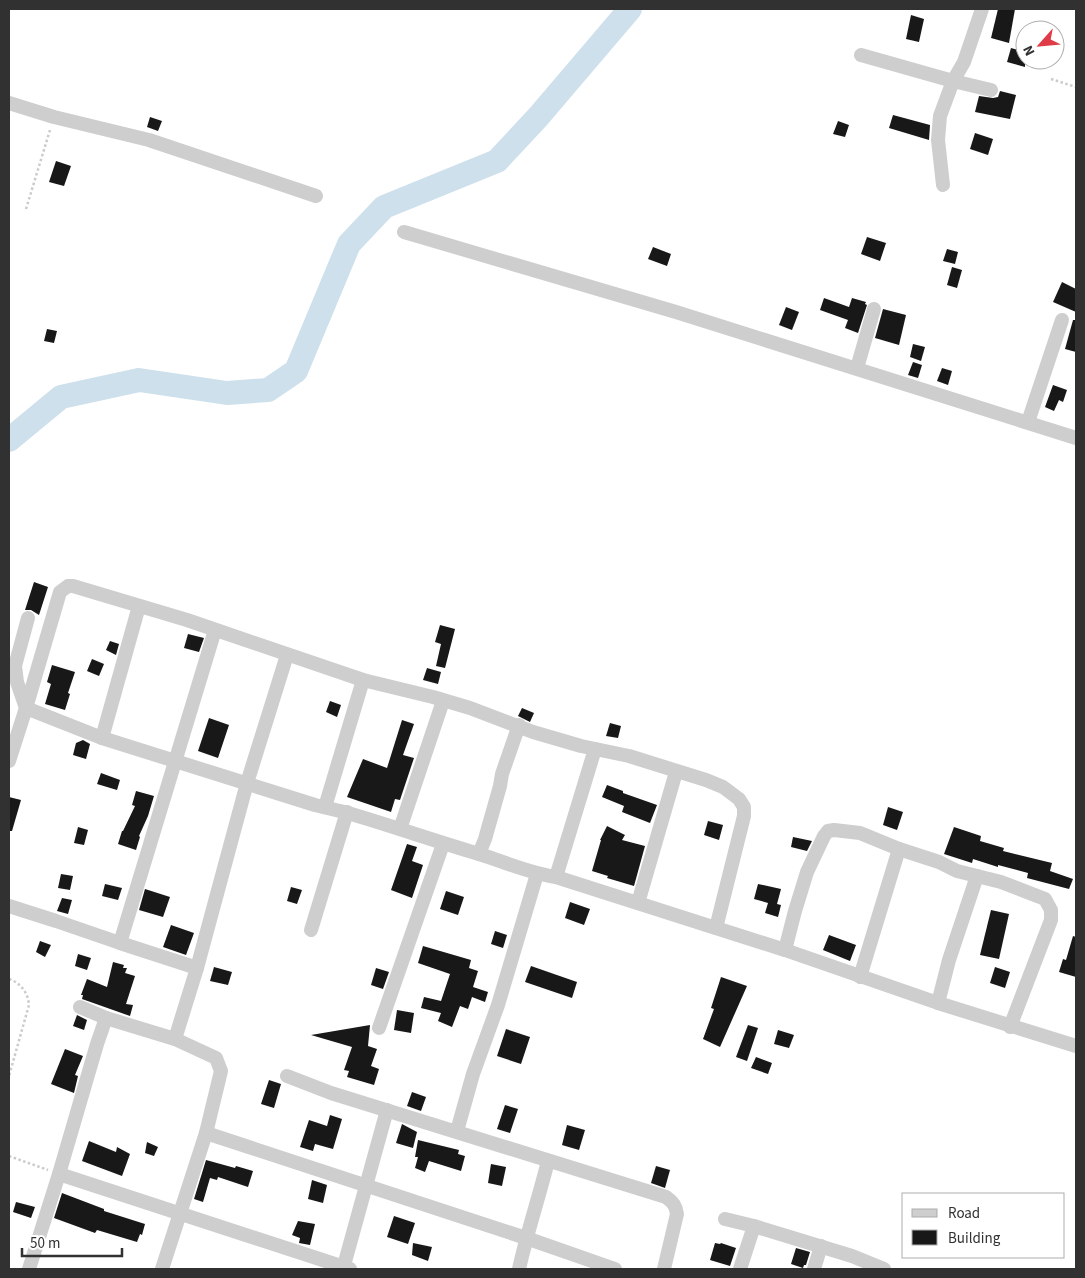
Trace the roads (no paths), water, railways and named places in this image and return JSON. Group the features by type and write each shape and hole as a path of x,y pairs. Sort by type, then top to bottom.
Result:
{"street":[{"path":"943,185 938,140 940,116 953,81 964,62 982,9"},
{"path":"861,55 991,90"},
{"path":"9,103 54,117 149,140 316,196"},
{"path":"404,232 676,312 1076,438"},
{"path":"857,368 874,309"},
{"path":"1028,422 1062,320"},
{"path":"9,761 60,592 64,588 73,586 215,630 363,680 470,708 519,725 533,732 629,756 723,787 739,799 744,807 744,816 716,928"},
{"path":"102,738 139,606"},
{"path":"26,708 15,674 15,666 28,618"},
{"path":"120,943 215,630"},
{"path":"175,1038 247,783 287,655"},
{"path":"325,807 363,680"},
{"path":"400,829 443,701"},
{"path":"26,708 102,738 232,779 347,812 537,874 556,877 785,950 938,1004 1076,1046"},
{"path":"478,854 485,839 502,774 519,725"},
{"path":"556,877 595,749"},
{"path":"638,903 676,772"},
{"path":"311,930 347,812"},
{"path":"785,950 807,872 824,836 828,831 834,830 860,832 957,871 1001,882 1045,899 1051,910 1051,920 1010,1027"},
{"path":"379,1028 443,844"},
{"path":"860,977 899,849"},
{"path":"457,1131 473,1074 498,1005 537,874"},
{"path":"938,1004 949,960 977,876"},
{"path":"9,906 56,920 196,968"},
{"path":"80,1008 106,1018 175,1038 216,1058 222,1071 206,1133 162,1269"},
{"path":"29,1269 106,1018"},
{"path":"287,1076 331,1093 666,1197 676,1207 677,1214 664,1269"},
{"path":"59,1174 346,1269 387,1110"},
{"path":"206,1133 615,1269"},
{"path":"519,1269 548,1161"},
{"path":"725,1219 821,1246 883,1269"},
{"path":"740,1269 754,1226"},
{"path":"814,1269 821,1246"}],"waterway":[{"path":"9,440 61,397 139,380 227,393 268,390 296,371 349,244 384,207 497,161 538,117 630,9"}]}
